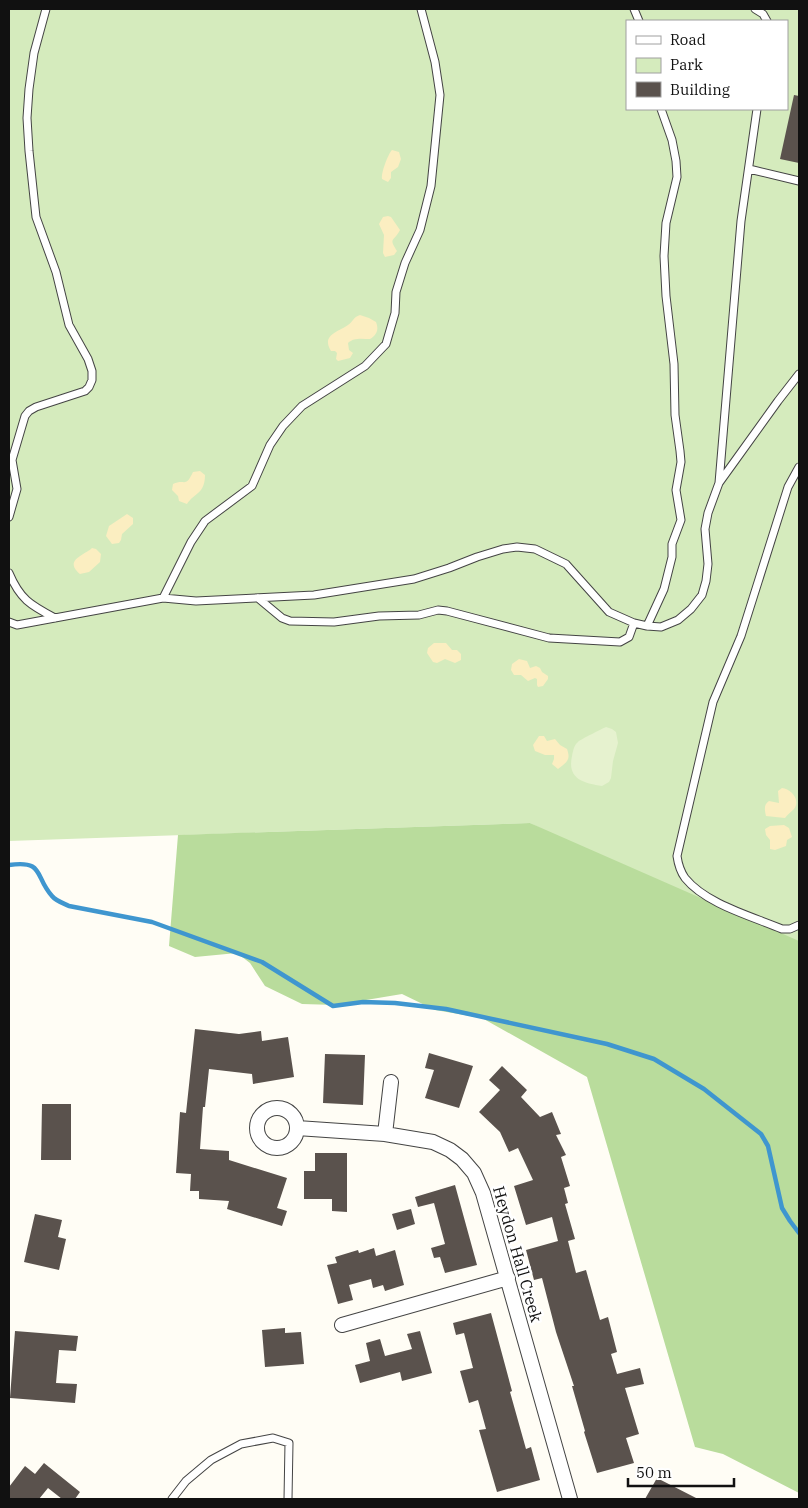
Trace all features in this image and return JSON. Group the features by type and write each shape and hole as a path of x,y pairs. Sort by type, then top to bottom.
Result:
{"street":[{"path":"386,1134 391,1082"},
{"name":"Heydon Hall Creek","path":"297,1128 386,1134 433,1142 450,1150 462,1159 474,1173 483,1193 570,1499"},
{"path":"342,1325 508,1278"}],"lane":[{"path":"9,517 17,489 12,460 25,416 36,407 85,391 92,380 92,370 88,359 69,325 56,272 36,217 27,118 34,53 46,9"},
{"path":"162,598 191,542 205,521 252,486 270,445 283,426 302,406 365,366 386,344 395,314 396,292 405,263 420,230 431,186 440,96 435,62 421,9"},
{"path":"755,9 763,14 767,20"},
{"path":"647,626 664,589 672,556 672,544 681,520 676,490 681,462 675,415 674,364 666,296 664,256 666,223 674,196 677,169 672,140 661,110"},
{"path":"9,628 162,598 196,601 314,595 414,579 477,557 517,547 535,549 566,564 609,612 634,624 661,627 678,620 691,609 702,595 706,581 708,564 705,529 708,513 719,483 738,256 757,110"},
{"path":"749,169 799,181"},
{"path":"719,483 799,374"},
{"path":"799,467 788,487 741,636 713,702 677,856 684,876 695,887 712,899 782,928 790,929 799,925"},
{"path":"9,573 21,596 40,611 55,619"},
{"path":"258,598 282,618 290,621 334,622 379,616 419,615 438,610 549,638 620,642 629,637 634,624"},
{"path":"9,622 17,626"},
{"path":"172,1499 186,1481 211,1460 241,1444 273,1438 289,1443 288,1499"}],"green space":[{"path":"9,9 799,9 799,961 530,823 9,841"},
{"path":"606,727 616,732 618,743 611,778 609,782 602,786 578,779 574,775 571,764 573,750 577,743"},
{"path":"530,823 799,941 799,1493 723,1454 695,1447 587,1077 482,1018 435,1010 402,994 336,1005 302,1004 265,986 250,963 237,953 195,957 169,946 178,835"}],"sand":[{"path":"392,150 399,152 401,159 398,167 391,172 391,178 388,182 382,179 382,176 385,164"},
{"path":"383,217 391,217 400,230 392,241 397,251 394,255 385,257 383,253 384,235 379,224"},
{"path":"360,315 376,322 376,334 370,339 350,341 348,343 349,350 353,353 350,358 338,361 336,359 337,353 331,351 328,346 329,338"},
{"path":"200,471 205,475 205,481 201,490 187,504 179,501 178,496 172,490 173,484 186,482 193,472"},
{"path":"127,514 133,518 133,524 122,534 119,543 112,544 106,536 109,526"},
{"path":"92,548 101,554 100,562 89,572 80,574 75,569 74,561"},
{"path":"434,643 446,643 452,650 457,650 461,654 461,660 455,663 445,659 437,663 433,662 427,653 428,648"},
{"path":"519,659 527,661 530,668 536,666 540,668 548,676 543,686 538,687 537,679 535,678 528,681 521,675 514,675 511,670 512,664"},
{"path":"539,736 544,736 547,741 555,739 567,749 569,756 558,769 552,764 554,755 545,755 535,751 533,745"},
{"path":"782,788 789,790 794,796 796,806 785,818 766,816 766,804 769,801 779,803 778,791"},
{"path":"784,825 789,828 792,837 787,840 786,846 775,850 770,849 770,840 766,835 765,829 770,826"}],"building":[{"path":"794,95 799,96 799,163 780,159"},
{"path":"195,1029 239,1034 261,1031 262,1041 288,1037 294,1077 253,1084 252,1074 209,1069 205,1107 203,1107 200,1149 229,1151 229,1160 287,1178 277,1208 287,1211 282,1226 227,1209 229,1201 199,1199 199,1191 190,1191 191,1174 176,1173 180,1112 186,1113"},
{"path":"429,1053 473,1066 459,1108 425,1098 434,1070 425,1068"},
{"path":"325,1054 365,1055 363,1105 323,1103"},
{"path":"502,1066 527,1090 521,1097 540,1117 552,1112 561,1134 556,1135 566,1155 561,1157 570,1186 564,1188 568,1203 565,1204 575,1239 568,1241 576,1273 586,1270 600,1320 608,1317 617,1352 611,1354 617,1374 640,1368 644,1384 625,1388 639,1434 626,1438 634,1463 597,1473 542,1278 534,1280 526,1250 558,1241 552,1217 526,1225 514,1186 533,1180 518,1148 509,1152 500,1132 479,1112 500,1090 489,1080"},
{"path":"42,1104 71,1104 71,1160 41,1160"},
{"path":"315,1153 347,1153 347,1212 332,1211 332,1199 304,1199 304,1171 315,1171"},
{"path":"455,1185 477,1265 445,1273 440,1257 434,1258 431,1248 445,1244 434,1203 418,1207 415,1197"},
{"path":"411,1209 415,1224 397,1230 392,1214"},
{"path":"35,1214 62,1220 58,1237 66,1239 59,1270 24,1262"},
{"path":"374,1248 376,1256 395,1250 404,1285 385,1291 383,1285 373,1288 371,1279 349,1285 353,1300 338,1304 327,1265 337,1263 335,1257 358,1250 359,1253"},
{"path":"491,1313 526,1449 531,1447 540,1480 497,1492 479,1430 486,1429 478,1400 469,1403 460,1371 473,1368 464,1333 456,1335 453,1323"},
{"path":"285,1328 285,1333 301,1332 304,1364 265,1367 262,1330"},
{"path":"15,1331 78,1336 76,1351 59,1350 56,1383 77,1384 75,1403 10,1398"},
{"path":"420,1331 432,1373 402,1381 400,1372 360,1383 355,1365 370,1361 366,1343 380,1339 385,1356 412,1349 407,1334"},
{"path":"44,1463 80,1492 75,1499 62,1499 48,1488 39,1499 9,1499 9,1487 25,1466 35,1474"},
{"path":"657,1478 698,1499 645,1499"}],"waterway":[{"path":"9,865 20,864 34,867 52,896 69,906 152,922 262,962 333,1006 363,1002 395,1003 446,1009 607,1044 654,1059 704,1089 761,1134 768,1146 782,1208 799,1233"}]}
